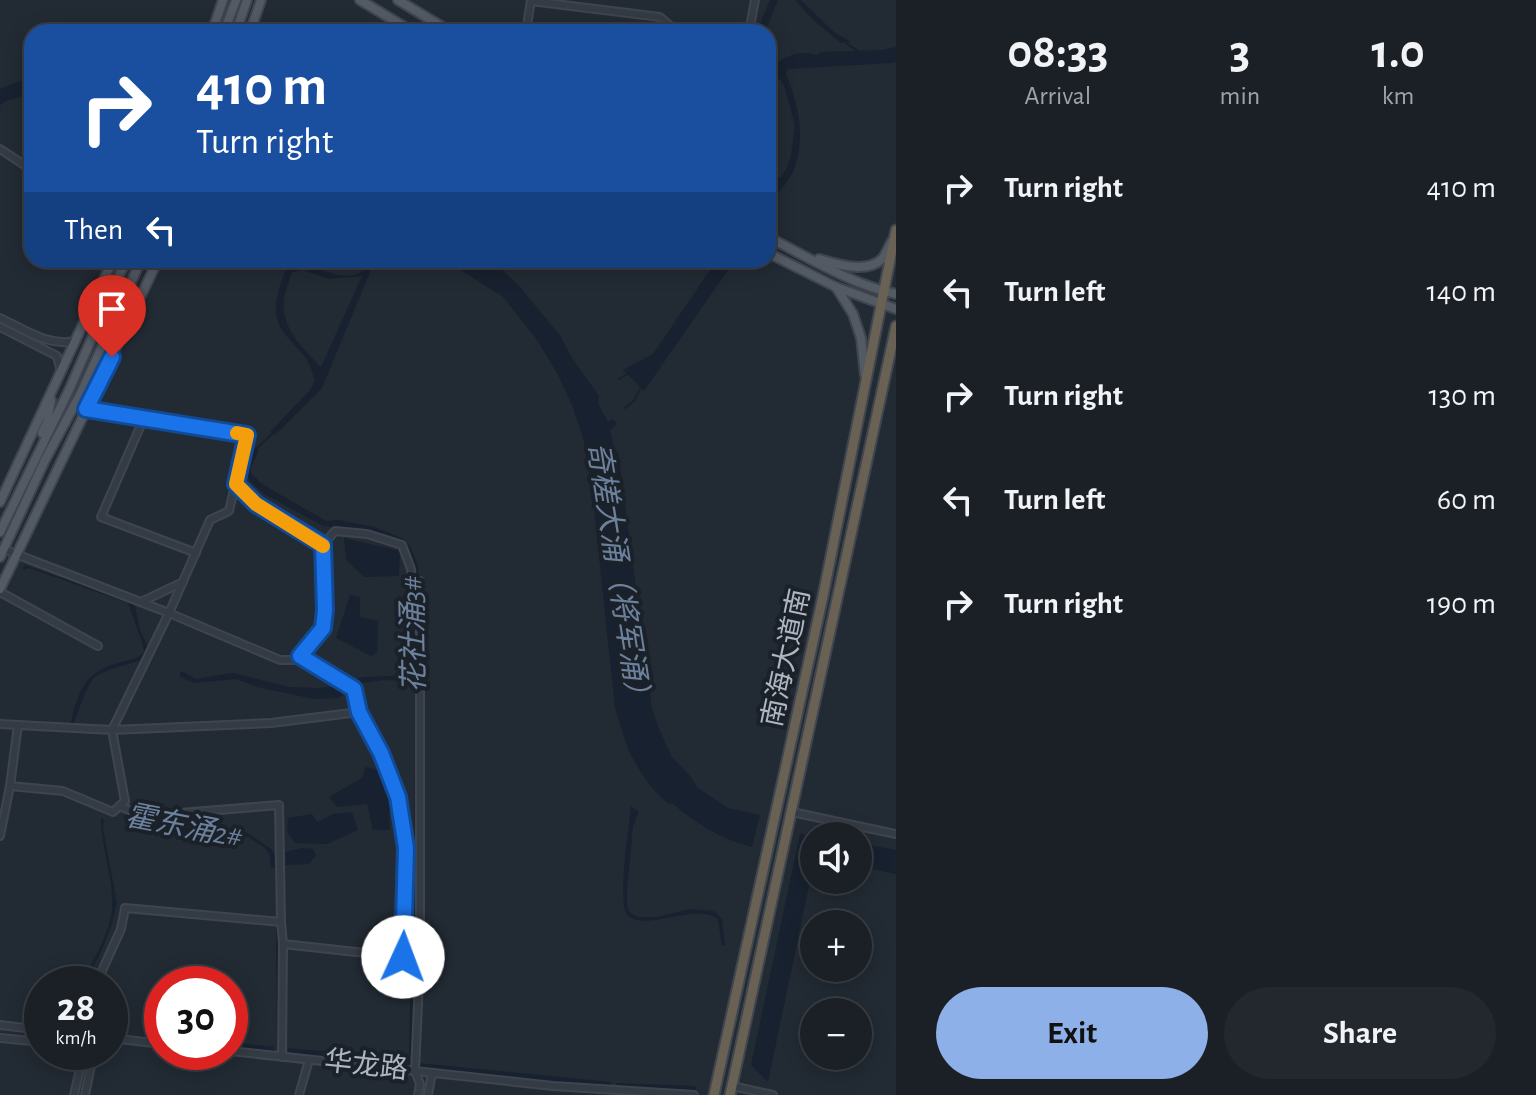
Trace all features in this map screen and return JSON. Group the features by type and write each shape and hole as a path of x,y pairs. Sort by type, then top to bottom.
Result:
{"highway":[{"name":"南海大道南","path":"714,1095 823,596 895,234"},
{"name":"南海大道南","path":"732,1092 896,326"}],"main road":[{"path":"215,24 223,0"},
{"path":"227,24 236,0"},
{"path":"239,24 247,0"},
{"path":"253,24 261,0"},
{"path":"360,0 400,24"},
{"path":"398,0 438,24"},
{"path":"807,256 866,267 882,259 895,234"},
{"path":"776,241 829,269 896,294"},
{"path":"776,257 836,287 896,309"},
{"path":"0,502 109,268"},
{"path":"94,300 120,268"},
{"path":"1,527 70,388 122,268"},
{"path":"2,553 137,268"},
{"path":"0,590 154,268"},
{"path":"836,287 853,314 861,338 865,379"},
{"path":"888,363 896,352"},
{"path":"36,456 36,445 47,422 53,387"}],"street":[{"path":"750,24 755,0"},
{"path":"527,24 531,1 660,17 668,24"},
{"path":"0,149 24,165"},
{"path":"0,318 48,341 63,344 75,341"},
{"path":"0,327 57,356 61,372"},
{"path":"40,346 48,347 48,341"},
{"path":"10,786 63,791 113,812 125,801 112,730 210,520 229,511 247,435 74,405"},
{"path":"144,418 101,517 196,553"},
{"path":"236,484 256,504 323,545"},
{"path":"2,553 16,554 141,602 280,660 295,660 323,628 323,545 335,531 367,534 402,545 411,569 412,582 417,581 421,625 419,788 422,879 413,958"},
{"path":"141,602 183,582"},
{"path":"0,590 98,646"},
{"path":"300,656 354,689 359,712 381,753 398,797 406,848 413,958 415,1071 420,1084 418,1095"},
{"path":"0,724 112,730 271,723 359,712"},
{"path":"0,836 18,725"},
{"path":"119,806 145,816 279,805 282,1057"},
{"path":"792,812 896,834"},
{"path":"104,966 121,929 125,908 281,922"},
{"path":"283,944 413,958"},
{"path":"0,1025 24,1028"},
{"path":"0,1038 24,1040"},
{"name":"华龙路","path":"248,1053 553,1086 694,1095"},
{"path":"299,1095 309,1060"},
{"path":"74,1095 80,1070"},
{"path":"85,1095 90,1070"},
{"path":"428,1095 432,1073"},
{"path":"732,1092 744,1089 771,1094"}],"water":[{"path":"770,0 778,0 768,24 760,24"},
{"path":"795,0 801,0 834,32 851,42 841,43"},
{"path":"896,47 896,62 788,69 786,74 800,124 799,149 792,174 776,195 776,179 781,177 791,156 795,125 784,85 776,75 776,62 797,54"},
{"path":"24,79 24,96 0,105 0,89"},
{"path":"286,268 319,268 350,276 372,268 322,388 275,435 270,432 310,390 315,380 307,360 279,323 277,296","holes":["303,270 329,279 362,276 321,367 289,329 284,300 291,275"]},
{"name":"奇槎大涌（将军涌）","path":"458,268 499,268 520,287 559,334 599,396 598,403 608,422 613,419 617,424 610,430 614,449 618,452 652,709 672,757 698,788 728,808 760,815 752,847 720,835 667,803 651,787 628,749 615,708 593,500 583,437 558,375 537,340 503,297"},
{"path":"711,268 729,268 644,391 623,370 653,354"},
{"path":"254,448 259,450 251,473 262,484 326,521 339,520 374,527 402,538 410,546 418,565 418,954 414,952 413,684 383,680 361,683 338,698 314,699 257,687 236,679 194,683 179,676 181,671 196,679 233,673 289,687 319,688 363,677 413,675 414,570 406,550 392,539 373,532 323,526 264,494 250,481 245,471"},
{"path":"344,538 400,551 399,576 364,577 346,560"},
{"path":"24,565 129,600 135,606 147,645 146,656 141,660 94,677 73,725 74,710 91,676 139,656 144,652 143,645 128,603 29,568 23,570"},
{"path":"350,595 360,597 360,617 378,621 377,653 371,656 336,638"},
{"path":"365,767 380,770 394,806 389,812 390,830 373,830 367,804 337,807 329,797 363,777"},
{"path":"631,806 639,812 633,826 627,891 630,913 638,917 658,917 689,909 714,911 722,919 725,945 722,946 718,919 707,914 649,921 628,915 624,905 623,882"},
{"path":"352,812 358,830 327,844 295,843 287,832 288,818 312,814 317,822 333,814"},
{"name":"霍东涌2#","path":"124,815 198,830 242,829 271,849 275,867 271,868 269,853 264,847 241,833 198,834 124,819"},
{"path":"101,819 104,819 117,903 101,952 94,966 90,966 105,937 112,908"},
{"path":"800,834 800,894 807,894 804,910 800,910 800,929 768,1082 751,1065"},
{"path":"872,846 896,850 896,874 872,869"},
{"path":"313,849 316,855 309,864 286,865 285,852"},
{"path":"276,926 280,926 281,1040 277,1040"},
{"path":"411,960 414,962 413,1057 409,1057"},
{"path":"248,1044 274,1047 273,1053 248,1050"},
{"path":"288,1048 409,1059 413,1061 413,1067 288,1054"},
{"path":"418,1063 611,1082 611,1086 431,1070 418,1067"},
{"path":"616,1083 695,1086 696,1089 617,1086"}],"waterway":[{"path":"846,43 858,51"},
{"path":"619,379 627,374"},
{"path":"625,408 634,401 642,385"},
{"name":"花社涌3#","path":"257,448 272,434"}],"slow traffic":[{"path":"237,433 247,435 236,484 256,504 323,546"}],"route":[{"path":"112,357 86,409 247,435 236,484 256,504 323,545 323,628 300,656 354,689 359,712 381,753 398,797 406,848 403,957"}]}
